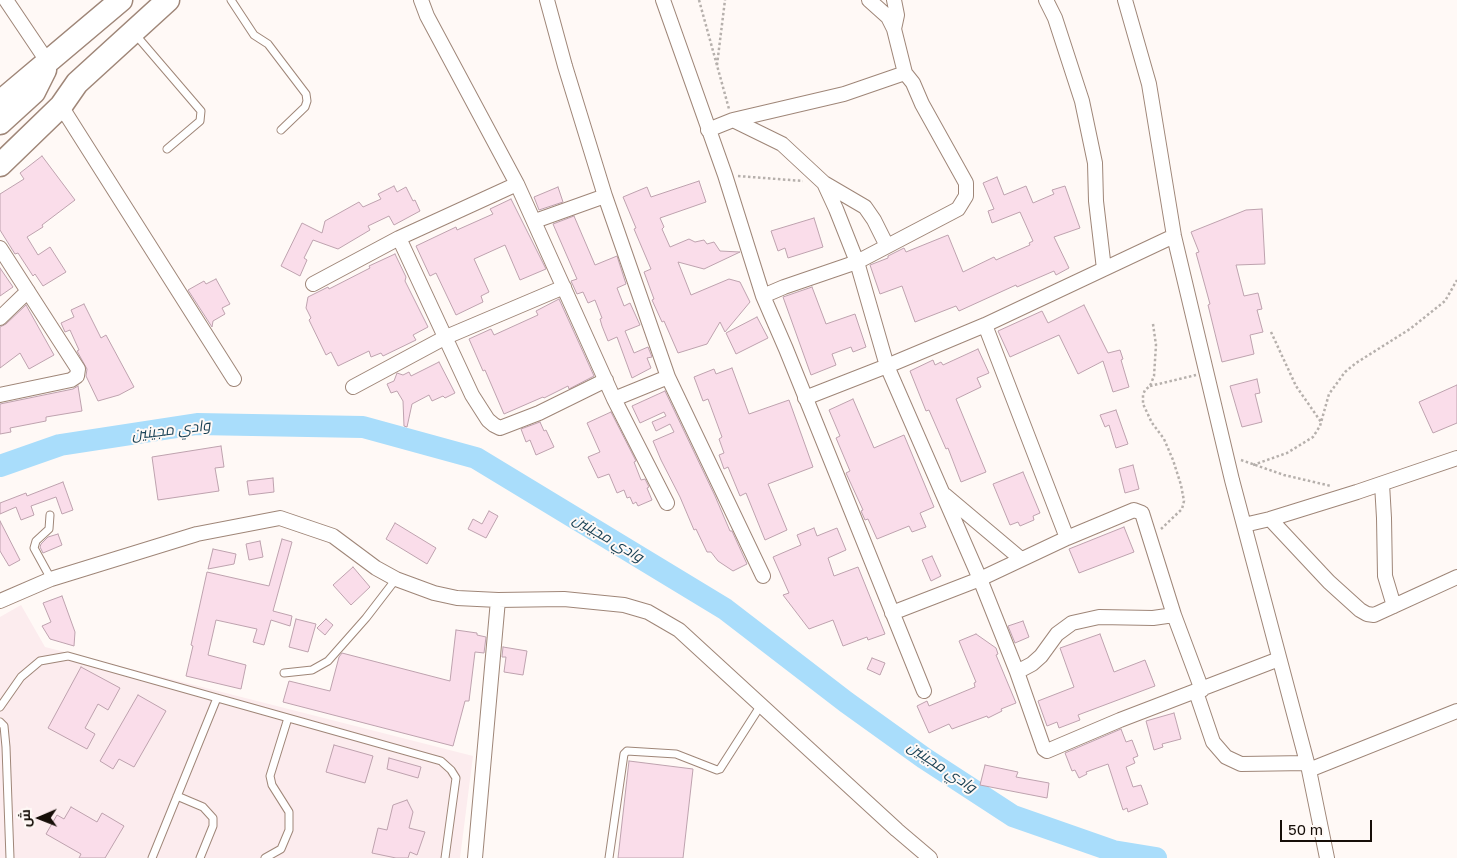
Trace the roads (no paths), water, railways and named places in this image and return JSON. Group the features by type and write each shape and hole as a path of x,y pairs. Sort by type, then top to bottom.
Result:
{"highway":[{"path":"0,102 121,0"},
{"path":"0,144 48,100 77,83 168,0"},
{"path":"0,124 34,92 42,78 47,62"},
{"path":"0,165 61,106 77,83"}],"street":[{"path":"6,0 47,62"},
{"path":"420,0 517,184 614,398 666,503"},
{"path":"547,0 605,196 668,377 763,576"},
{"path":"662,0 725,175 763,296 924,691"},
{"path":"763,296 857,262 958,209 966,196 966,182 922,104 913,83 905,73 894,29 888,17 869,0"},
{"path":"894,0 897,15 894,29"},
{"path":"1046,0 1082,101 1095,163 1096,201 1104,269"},
{"path":"1125,0 1149,84 1174,236 1244,525 1308,767 1327,858"},
{"path":"708,130 733,120 844,94 905,73"},
{"path":"61,106 234,379"},
{"path":"733,120 782,144 824,183 865,207 874,220 886,246"},
{"path":"824,183 857,262 887,366 980,579 1017,672 1044,749 1048,751 1120,720 1279,659"},
{"path":"314,284 399,238 517,184"},
{"path":"535,221 605,196"},
{"path":"806,398 985,325 1174,236"},
{"path":"399,238 472,395 494,426 500,428 539,413 606,380"},
{"path":"0,248 78,369 77,376 71,380 0,395"},
{"path":"354,387 446,338 564,288"},
{"path":"0,318 28,292"},
{"path":"985,325 1068,538"},
{"path":"614,398 668,377"},
{"path":"1244,525 1270,519 1357,492 1457,458"},
{"path":"1382,484 1385,576 1394,606"},
{"path":"942,492 1022,559"},
{"path":"892,613 980,579 1134,510 1142,513 1151,539 1199,691 1213,742 1226,757 1241,764 1308,767 1457,711"},
{"path":"0,601 51,579 196,534 280,518 333,536 376,568 396,579 434,593 458,598 498,600 564,599 624,605 648,612 679,630 930,858"},
{"path":"1270,519 1329,582 1367,614 1374,615 1457,577"},
{"path":"475,858 498,600"},
{"path":"1017,672 1041,656 1057,634 1072,623 1099,617 1153,618 1174,615"}],"lane":[{"path":"230,0 254,35 268,44 306,94 305,108 281,130"},
{"path":"133,32 201,111 200,121 166,149"},
{"path":"50,516 49,529 36,541 34,548 51,579"},
{"path":"284,673 312,670 328,661 366,618 396,579"},
{"path":"0,707 21,677 40,661 68,656 441,761 452,770 456,778 445,858"},
{"path":"152,858 217,698"},
{"path":"609,858 624,754 627,751 676,754 716,770 720,769 761,704"},
{"path":"264,858 281,849 289,830 289,812 272,785 270,776 288,718"},
{"path":"0,722 4,726 6,747 10,858"},
{"path":"177,796 202,807 213,818 213,826 200,858"}],"waterway":[{"name":"وادي مجينين","path":"0,466 60,445 197,424 363,427 476,458 725,609 846,702 924,758 1013,816 1113,851 1156,858"}]}
